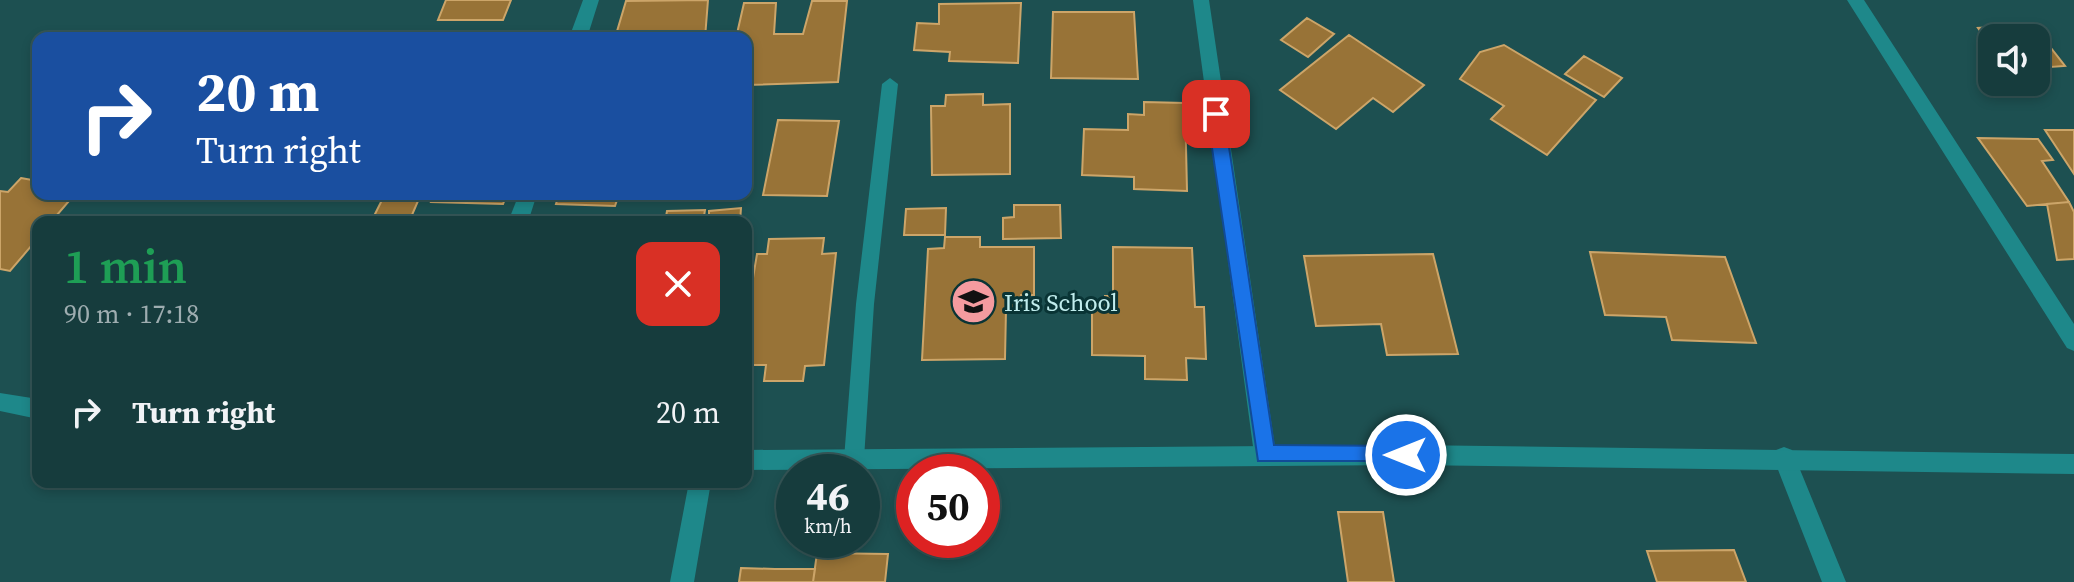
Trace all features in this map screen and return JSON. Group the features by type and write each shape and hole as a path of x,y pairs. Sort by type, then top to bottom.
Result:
{"street":[{"path":"580,32 591,0"},
{"path":"1201,0 1265,454"},
{"path":"1855,0 2074,342"},
{"path":"0,402 32,408"},
{"path":"880,459 1265,454 1784,457 2074,464"},
{"path":"1784,457 1834,582"},
{"path":"752,460 776,460"},
{"path":"682,582 699,488"}],"lane":[{"path":"854,454 865,304 890,84"}],"building":[{"path":"446,0 511,0 503,20 438,20"},
{"path":"708,0 705,32 617,32 626,1"},
{"path":"812,1 847,1 838,82 752,85 752,32 737,32 744,3 776,3 774,34 803,34"},
{"path":"1021,3 1018,63 949,61 950,52 914,50 917,23 939,24 939,4"},
{"path":"1053,12 1134,12 1138,79 1051,78"},
{"path":"1307,18 1334,34 1308,57 1281,40"},
{"path":"1349,35 1424,85 1393,112 1373,98 1336,129 1280,90"},
{"path":"1504,45 1596,100 1547,155 1491,119 1504,106 1460,79 1480,52"},
{"path":"2050,47 2065,66 2050,67"},
{"path":"1584,56 1622,78 1604,97 1565,74"},
{"path":"983,94 983,105 1010,104 1010,174 932,175 931,106 945,106 946,95"},
{"path":"1144,102 1185,103 1187,191 1134,189 1134,177 1082,175 1084,129 1128,130 1128,114 1144,115"},
{"path":"778,120 839,121 827,196 763,195"},
{"path":"2045,130 2074,130 2074,174"},
{"path":"1978,138 2038,139 2053,160 2042,161 2069,202 2027,206"},
{"path":"21,178 32,180 32,200 70,200 56,216 32,216 32,245 10,271 0,269 0,191 8,192"},
{"path":"382,200 418,200 412,216 374,216"},
{"path":"432,200 505,200 503,204"},
{"path":"557,200 617,200 615,206 556,204"},
{"path":"2069,202 2074,212 2074,259 2057,260 2047,204"},
{"path":"1014,205 1060,205 1061,238 1003,239 1003,218 1014,217"},
{"path":"741,208 740,216 709,216 709,211"},
{"path":"946,208 945,235 904,235 906,209"},
{"path":"705,210 704,216 666,216 667,211"},
{"name":"Iris School","path":"945,237 980,237 980,247 1034,247 1034,295 1021,295 1020,310 1006,309 1005,359 922,360 928,249 944,248"},
{"path":"824,238 822,254 836,253 824,365 805,366 803,381 764,381 766,365 752,365 752,284 757,254 767,254 769,239"},
{"path":"1113,247 1192,248 1195,307 1204,307 1206,359 1186,358 1187,380 1145,379 1145,356 1092,355 1092,306 1105,306 1105,296 1113,296"},
{"path":"1590,252 1725,257 1756,343 1672,340 1666,317 1605,315"},
{"path":"1433,254 1458,354 1387,355 1381,324 1316,326 1304,256"},
{"path":"1338,512 1383,512 1394,582 1348,582"},
{"path":"1734,550 1746,582 1657,582 1647,551"},
{"path":"880,554 888,554 885,582 813,582 816,558 880,558"},
{"path":"741,568 815,569 813,582 739,582"}],"place":[{"name":"Iris School","path":"973,302"}],"route":[{"path":"1216,114 1265,454 1406,455"}]}
